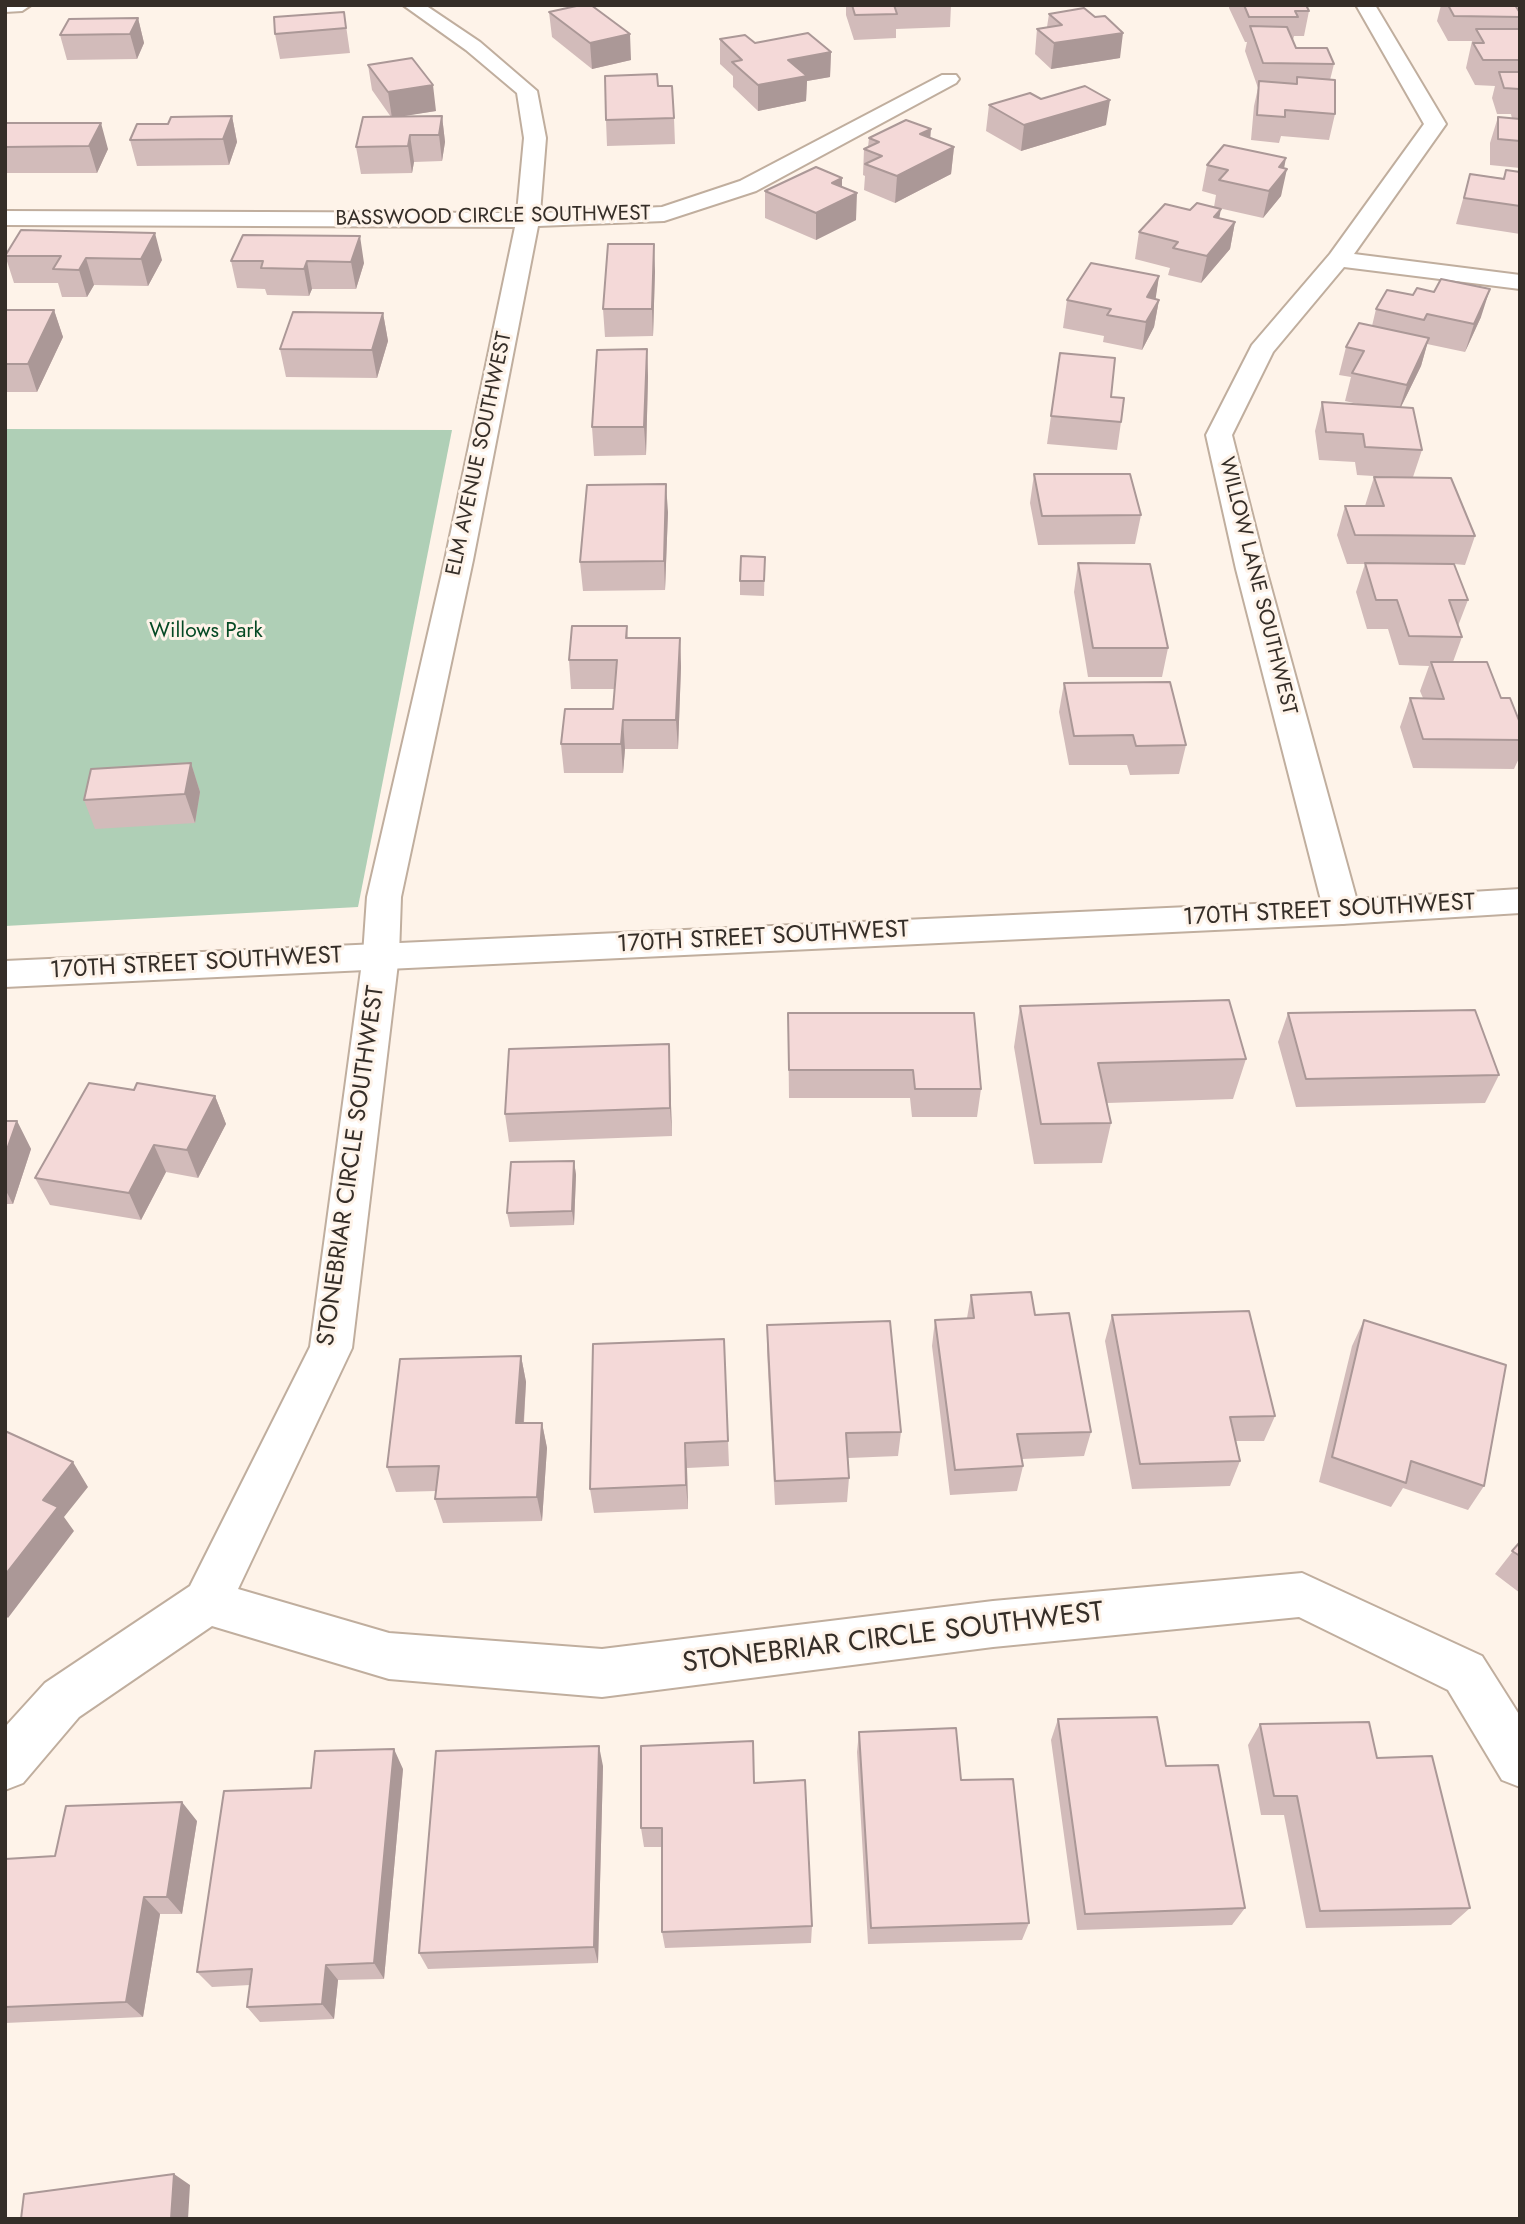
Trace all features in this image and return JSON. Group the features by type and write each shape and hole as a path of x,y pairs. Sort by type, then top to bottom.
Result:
{"street":[{"path":"5,6 22,5"},
{"name":"ELM AVENUE SOUTHWEST","path":"381,955 384,897 459,560 528,220 535,138 527,91 473,46 412,5"},
{"name":"WILLOW LANE SOUTHWEST","path":"1342,912 1254,582 1219,435 1261,350 1338,259 1435,124 1365,5"},
{"name":"BASSWOOD CIRCLE SOUTHWEST","path":"5,218 528,220 663,214 748,186 949,79"},
{"path":"1338,259 1520,282"},
{"name":"170TH STREET SOUTHWEST","path":"5,974 1342,912 1520,901"},
{"name":"STONEBRIAR CIRCLE SOUTHWEST","path":"5,1765 62,1700 207,1602 331,1348 381,955"},
{"name":"STONEBRIAR CIRCLE SOUTHWEST","path":"207,1602 389,1656 601,1673 993,1624 1302,1595 1465,1673 1520,1762"}],"green space":[{"name":"Willows Park","path":"5,429 452,430 358,907 5,926"}],"building":[{"path":"591,5 630,34 590,43 549,12"},
{"path":"852,5 894,5 897,14 855,15"},
{"path":"1244,5 1306,5 1309,11 1295,11 1298,17 1249,17"},
{"path":"1448,5 1515,5 1520,17 1454,16"},
{"path":"1084,8 1095,17 1105,16 1123,33 1054,43 1037,29 1062,25 1049,14"},
{"path":"344,12 346,28 275,34 274,17"},
{"path":"138,18 130,34 60,35 69,19"},
{"path":"1250,26 1287,27 1296,48 1327,48 1334,64 1263,63"},
{"path":"1476,29 1520,29 1520,60 1483,60 1473,43 1484,43"},
{"path":"808,33 831,52 788,60 807,76 758,85 732,62 742,60 720,39 745,35 755,43"},
{"path":"412,58 433,85 388,92 368,65"},
{"path":"1499,72 1520,72 1520,92 1519,89 1504,88"},
{"path":"657,74 658,86 672,86 674,118 606,120 605,76"},
{"path":"1297,77 1335,80 1335,114 1285,110 1285,117 1257,115 1259,81 1297,84"},
{"path":"1085,86 1110,100 1024,125 989,105 1030,93 1041,99"},
{"path":"232,116 223,139 130,140 137,124 168,124 171,117"},
{"path":"442,116 439,135 410,135 408,146 356,147 363,117"},
{"path":"1498,117 1520,119 1520,141 1498,139"},
{"path":"906,120 931,129 920,134 954,147 897,176 865,164 882,156 864,149 879,142 869,138"},
{"path":"5,123 101,123 89,146 5,147"},
{"path":"1224,145 1286,158 1279,167 1287,169 1269,191 1219,180 1228,170 1207,165"},
{"path":"816,167 842,178 832,183 857,193 816,213 765,191"},
{"path":"1506,170 1520,172 1520,206 1464,198 1470,174 1504,179"},
{"path":"1197,203 1221,209 1214,217 1235,222 1207,256 1173,248 1178,242 1139,232 1165,204 1190,210"},
{"path":"21,230 155,233 141,259 86,258 79,270 53,269 61,256 5,256"},
{"path":"243,235 360,236 351,262 307,261 304,269 261,268 263,261 231,261"},
{"path":"608,244 654,244 652,309 603,309"},
{"path":"1091,263 1159,276 1147,297 1159,300 1146,322 1107,315 1111,309 1067,300"},
{"path":"1441,279 1490,289 1474,324 1427,314 1424,320 1376,309 1387,290 1413,295 1417,288 1434,292"},
{"path":"5,310 54,310 28,364 5,364"},
{"path":"293,312 383,313 372,350 280,349"},
{"path":"1359,323 1429,338 1407,385 1352,373 1364,351 1346,347"},
{"path":"647,349 644,427 592,427 597,350"},
{"path":"1060,353 1115,358 1111,397 1124,398 1121,422 1051,416"},
{"path":"1322,402 1413,408 1422,450 1365,447 1363,434 1326,432"},
{"path":"1034,474 1130,474 1141,515 1042,516"},
{"path":"1374,477 1451,478 1475,536 1355,535 1345,506 1384,506"},
{"path":"666,484 664,561 580,562 587,485"},
{"path":"741,556 765,557 764,581 740,581"},
{"path":"1078,563 1150,564 1168,648 1093,648"},
{"path":"1365,563 1454,564 1468,600 1449,600 1462,637 1409,636 1397,600 1376,600"},
{"path":"572,626 627,626 626,638 680,638 676,720 623,720 621,744 561,744 565,709 613,709 617,660 569,660"},
{"path":"1431,662 1487,662 1501,698 1510,698 1520,723 1520,740 1423,739 1410,698 1444,699"},
{"path":"1170,682 1186,745 1136,746 1133,735 1074,736 1064,683"},
{"path":"191,763 185,794 84,800 91,769"},
{"path":"1229,1000 1246,1059 1098,1063 1111,1123 1041,1124 1020,1006"},
{"path":"1475,1010 1499,1075 1306,1079 1288,1013"},
{"path":"788,1013 974,1013 981,1089 915,1089 913,1070 789,1070"},
{"path":"669,1044 670,1108 505,1114 509,1049"},
{"path":"89,1083 134,1090 137,1083 215,1096 187,1150 154,1145 129,1193 35,1178"},
{"path":"5,1121 17,1121 5,1155"},
{"path":"574,1161 572,1211 507,1213 511,1162"},
{"path":"1031,1292 1035,1315 1069,1313 1091,1432 1017,1434 1023,1466 955,1470 935,1320 974,1318 971,1295"},
{"path":"1249,1311 1275,1416 1230,1417 1240,1461 1140,1464 1112,1315"},
{"path":"1364,1320 1506,1365 1484,1486 1411,1461 1406,1483 1332,1457"},
{"path":"890,1321 901,1432 846,1433 849,1478 775,1481 767,1325"},
{"path":"724,1339 728,1441 685,1443 686,1485 590,1489 593,1344"},
{"path":"521,1356 516,1423 542,1423 537,1497 435,1499 439,1466 387,1467 400,1359"},
{"path":"5,1431 73,1462 43,1500 58,1507 5,1575"},
{"path":"1520,1542 1520,1556 1512,1551"},
{"path":"1157,1717 1166,1766 1218,1765 1245,1908 1085,1914 1058,1719"},
{"path":"1369,1722 1377,1758 1432,1756 1470,1908 1320,1911 1297,1796 1274,1796 1260,1724"},
{"path":"956,1728 961,1780 1013,1779 1029,1923 871,1928 859,1732"},
{"path":"753,1741 754,1783 805,1780 812,1926 662,1932 662,1828 641,1828 641,1746"},
{"path":"599,1746 594,1947 419,1953 436,1751"},
{"path":"394,1749 374,1963 326,1965 322,2004 247,2007 252,1969 197,1972 224,1791 311,1788 315,1751"},
{"path":"182,1802 167,1897 144,1897 126,2002 5,2007 5,1859 55,1856 66,1806"},
{"path":"174,2174 171,2219 21,2219 24,2194"}]}
